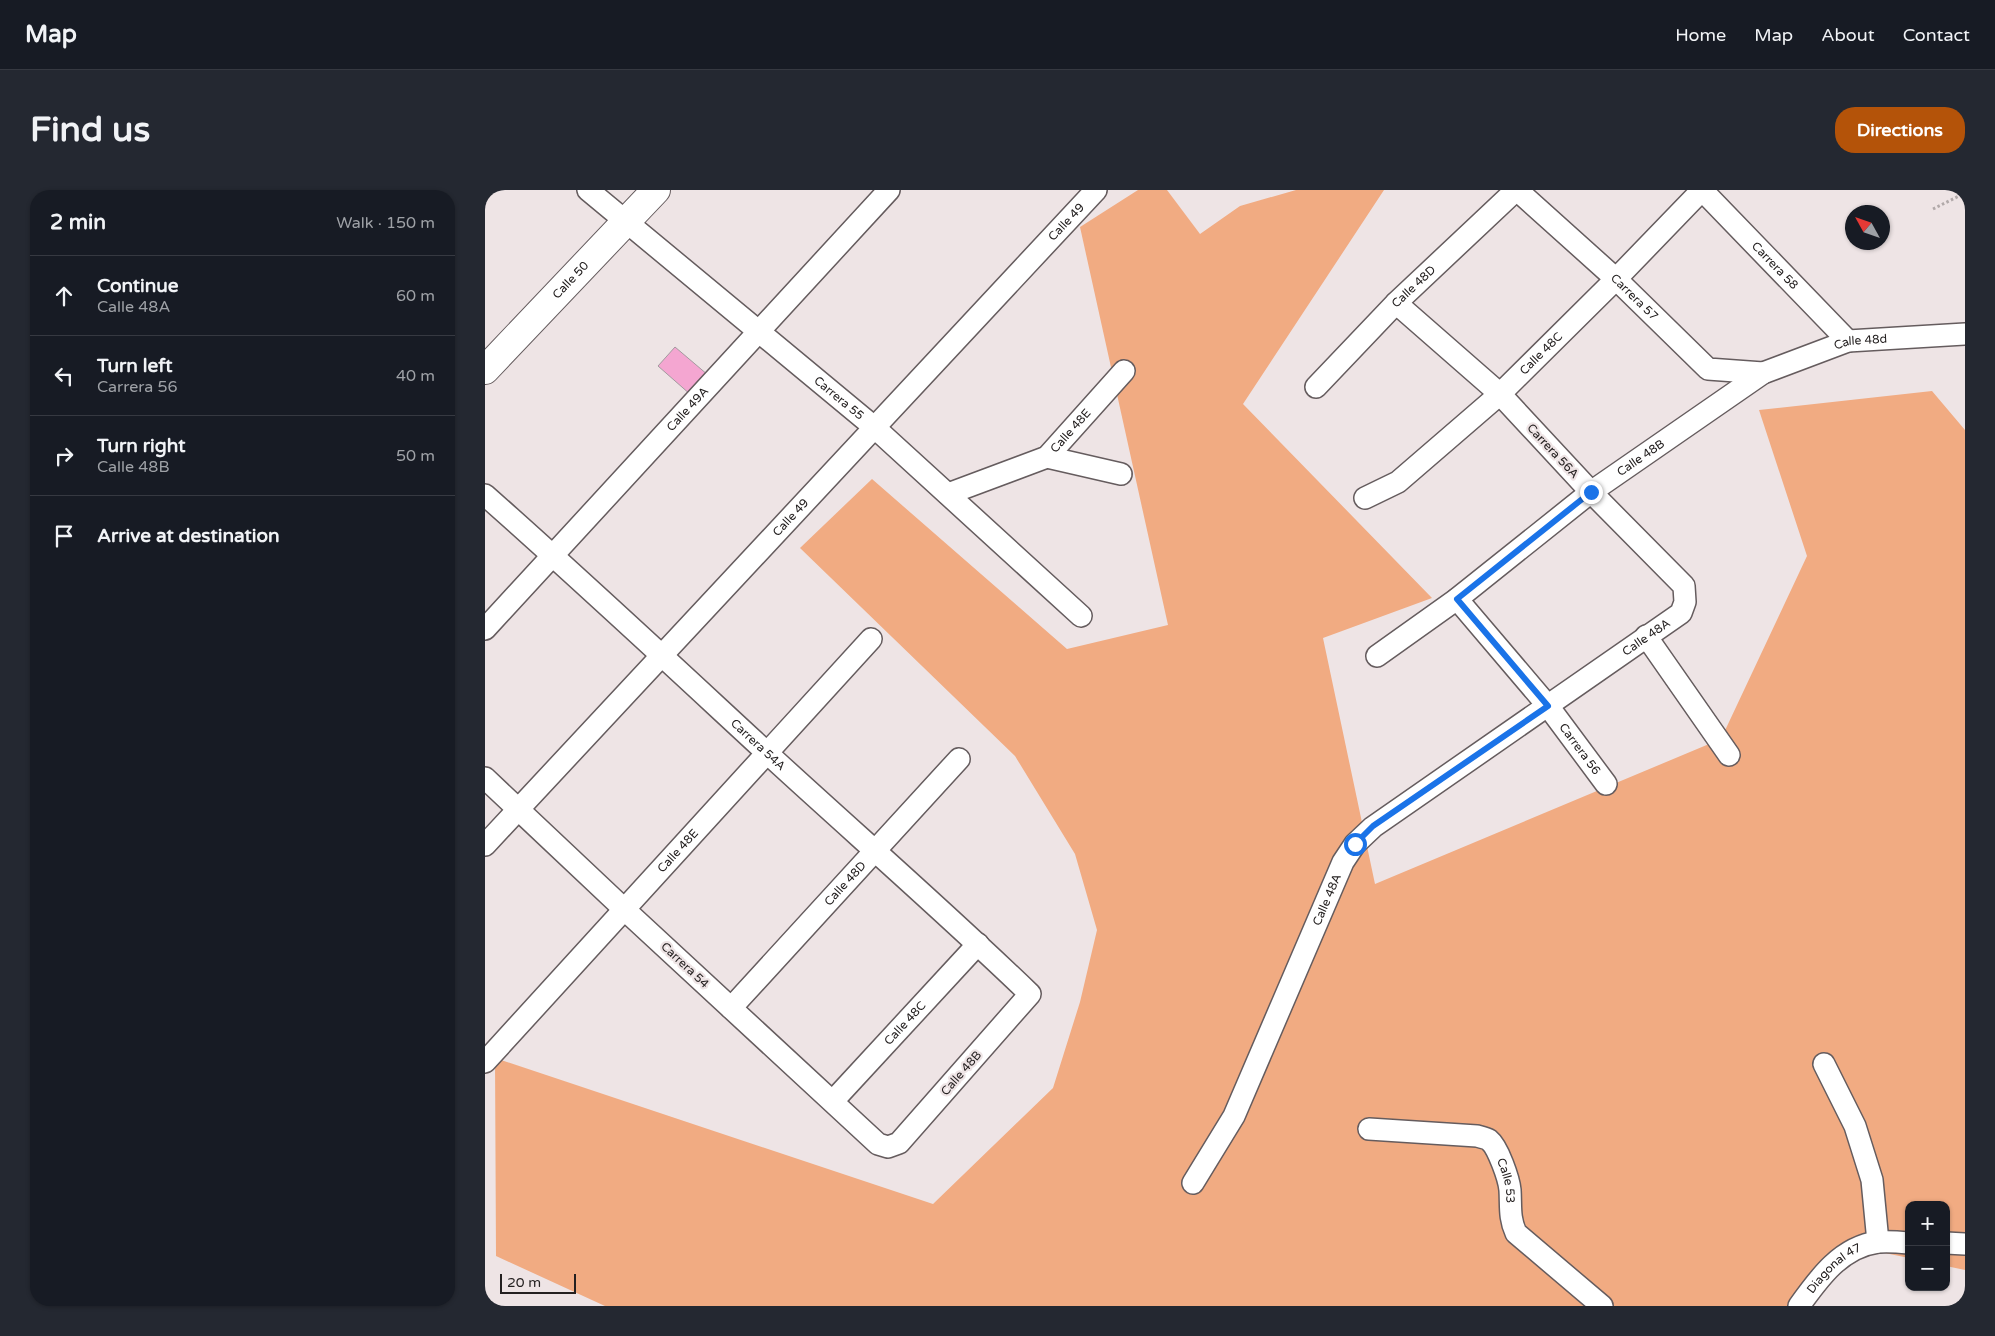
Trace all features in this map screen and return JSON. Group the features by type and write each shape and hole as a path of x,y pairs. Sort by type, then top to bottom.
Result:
{"street":[{"name":"Carrera 55","path":"588,190 874,427 1081,616"},
{"name":"Calle 50","path":"485,370 656,190"},
{"name":"Calle 49A","path":"485,629 889,190"},
{"name":"Calle 49","path":"485,844 1096,190"},
{"name":"Carrera 57","path":"1517,190 1616,279 1709,369 1763,373"},
{"name":"Calle 48D","path":"1316,388 1396,303 1517,190"},
{"name":"Calle 48C","path":"1365,498 1399,482 1500,394 1616,279 1702,190"},
{"name":"Carrera 58","path":"1702,190 1849,341"},
{"name":"Carrera 56A","path":"1396,303 1500,394 1591,492 1684,586 1685,602 1681,613"},
{"name":"Calle 48d","path":"1763,373 1849,341 1965,334"},
{"name":"Calle 48E","path":"948,494 1047,458 1125,371"},
{"name":"Calle 48B","path":"1377,656 1457,599 1591,492 1763,373"},
{"path":"1047,458 1121,474"},
{"name":"Carrera 54A","path":"485,495 875,849 1030,994"},
{"name":"Carrera 56","path":"1457,599 1548,706 1606,784"},
{"name":"Calle 48A","path":"1193,1183 1234,1116 1343,862 1355,844 1373,826 1681,613"},
{"path":"1646,636 1729,755"},
{"name":"Calle 48E","path":"485,1062 871,639"},
{"name":"Calle 48D","path":"731,1008 959,759"},
{"name":"Carrera 54","path":"485,778 879,1144 888,1147"},
{"name":"Calle 48C","path":"833,1101 978,944"},
{"name":"Calle 48B","path":"888,1147 899,1144 1030,994"},
{"path":"1824,1064 1855,1126 1872,1180 1878,1242 1905,1243"},
{"name":"Calle 53","path":"1369,1129 1477,1136 1488,1139 1494,1145 1510,1188 1511,1221 1516,1233 1601,1306"},
{"name":"Diagonal 47","path":"1799,1306 1834,1263 1854,1249 1878,1242"},
{"path":"1950,1244 1965,1244"}],"path":[{"path":"1933,209 1965,193"}],"shaded area":[{"path":"1138,190 1167,190 1200,234 1240,206 1296,190 1384,190 1243,404 1432,598 1323,638 1375,884 1721,739 1807,556 1759,410 1932,391 1965,430 1965,1270 1950,1267 1950,1201 1905,1201 1905,1257 1846,1245 1800,1306 605,1306 496,1256 495,1058 933,1204 1053,1088 1080,1002 1097,930 1075,854 1015,756 800,548 872,479 1067,649 1168,625 1080,227"}],"building":[{"path":"675,347 708,375 691,395 658,366"}],"route":[{"path":"1355,844 1373,826 1548,706 1457,599 1591,492"}]}
